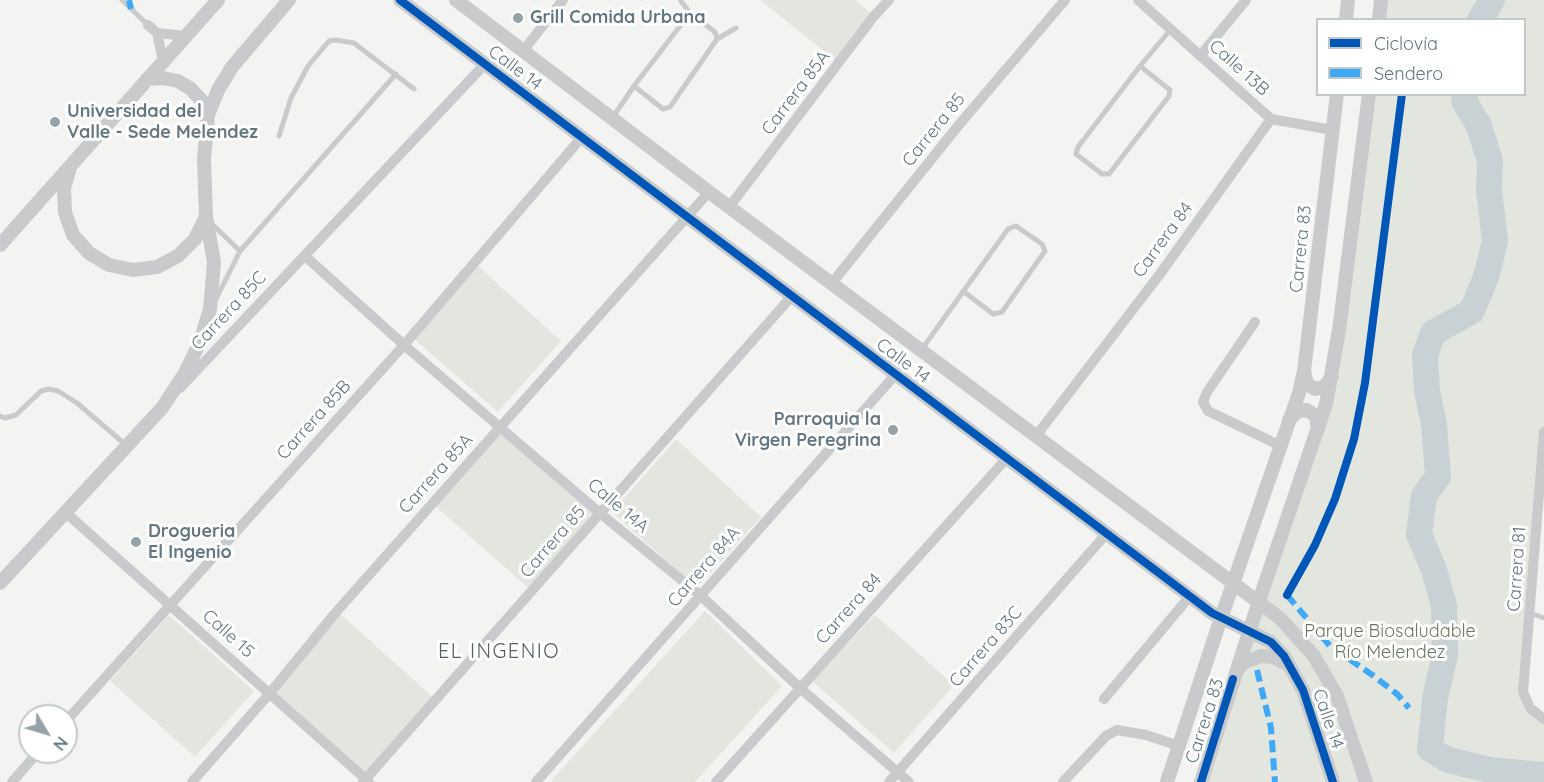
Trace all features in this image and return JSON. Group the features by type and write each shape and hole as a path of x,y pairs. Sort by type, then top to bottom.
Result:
{"street":[{"path":"0,245 218,0"},
{"path":"162,408 185,373 200,342 210,309 214,262 206,217 204,159 208,115 232,67 289,0"},
{"name":"Calle 14","path":"400,0 1212,613 1271,642 1290,666 1303,690 1333,782"},
{"name":"Calle 14","path":"456,0 1288,626 1314,656 1337,696 1366,782"},
{"path":"523,51 563,0"},
{"name":"Carrera 85A","path":"730,206 874,16 889,0"},
{"name":"Carrera 85","path":"832,283 958,126 1065,0"},
{"name":"Calle 13B","path":"1138,0 1271,119 1332,130"},
{"path":"1200,56 1246,0"},
{"path":"1346,18 1348,0"},
{"path":"1379,18 1381,0"},
{"path":"148,24 157,33 163,61"},
{"path":"157,33 186,36"},
{"name":"Carrera 85C","path":"0,583 126,445 485,64"},
{"path":"147,79 163,78 178,81 202,100 208,115"},
{"name":"Carrera 83","path":"1167,782 1281,446 1304,371 1337,96"},
{"name":"Carrera 83","path":"1201,782 1259,602 1318,431 1332,377 1369,96"},
{"name":"Carrera 84","path":"1036,436 1160,274 1271,119"},
{"name":"Carrera 85B","path":"78,707 404,345 582,137"},
{"path":"71,165 64,188 65,212 73,235 89,253 109,265 133,270 157,267 178,256 195,239 206,217"},
{"name":"Carrera 85A","path":"192,782 270,693 337,611 709,192"},
{"name":"Calle 14A","path":"305,256 404,345 601,514 701,596 800,688 909,782"},
{"name":"Carrera 85","path":"366,781 791,297"},
{"path":"1255,322 1207,392 1203,402 1208,411 1281,446"},
{"path":"1304,371 1307,384 1315,389 1324,387 1332,377"},
{"name":"Carrera 84A","path":"536,782 896,374"},
{"path":"1289,420 1298,411 1308,410 1316,416 1318,431"},
{"name":"Carrera 81","path":"1544,432 1523,692 1530,708 1544,719"},
{"name":"Carrera 84","path":"716,782 1007,458"},
{"name":"Calle 15","path":"65,512 366,781"},
{"name":"Carrera 83C","path":"890,782 1107,533"},
{"path":"1104,699 1190,596"},
{"path":"1237,670 1245,662 1262,656 1273,657 1290,666"},
{"path":"1063,782 1106,736 1117,730 1146,735 1179,746"},
{"path":"12,782 28,764"}],"lane":[{"path":"122,0 148,24"},
{"path":"681,1 690,13 715,32 717,39"},
{"path":"612,118 690,13"},
{"path":"634,86 663,109 670,107 717,39 736,28"},
{"path":"1140,66 1170,90 1169,96 1109,174 1102,174 1076,154 1078,147 1140,66 1171,29"},
{"path":"279,136 291,98 309,66 328,41 354,43 414,89"},
{"path":"210,309 240,251 396,74"},
{"path":"206,217 240,251"},
{"path":"921,350 963,291 1008,229 1016,226 1042,244 1045,251 1002,312 993,314 963,291"},
{"path":"0,416 5,418 16,415 41,392 49,389 77,403 126,445"},
{"path":"1530,613 1544,618"}],"green space":[{"path":"760,0 855,0 874,16 839,63"},
{"name":"Parque Biosaludable Río Melendez","path":"1381,0 1544,0 1544,432 1523,691 1544,719 1544,782 1201,782 1318,431 1369,96 1526,96 1526,18 1379,18"},
{"path":"478,266 561,341 498,412 413,338"},
{"path":"501,426 601,514 532,591 432,503"},
{"path":"676,439 761,517 697,588 612,512"},
{"path":"337,611 436,700 366,779 270,693"},
{"path":"705,611 782,686 695,782 550,782"},
{"path":"169,615 254,691 195,757 110,681"},
{"path":"875,615 954,685 894,753 812,681"}],"waterway":[{"path":"1481,18 1492,0"},
{"path":"1433,718 1445,655 1444,606 1434,570 1419,534 1424,496 1438,476 1434,424 1427,391 1425,355 1433,333 1472,311 1486,277 1495,241 1489,190 1490,161 1479,126 1464,101 1465,96"},
{"path":"1432,728 1430,749 1448,760 1490,770 1544,775"}],"marked path":[{"path":"129,0 131,9"},
{"path":"1287,595 1330,646 1397,694 1409,708"},
{"path":"1257,670 1271,728 1275,782"}],"cycle path":[{"path":"400,0 1212,613 1271,642 1284,656 1303,690 1333,782"},
{"path":"1287,595 1315,545 1335,499 1354,439 1365,383 1402,96"},
{"path":"1201,782 1233,679"}],"place":[{"name":"Grill Comida Urbana","path":"518,18"},
{"name":"Universidad del Valle - Sede Melendez","path":"55,122"},
{"name":"Parroquia la Virgen Peregrina","path":"893,430"},
{"name":"Drogueria El Ingenio","path":"136,542"}],"district":[{"name":"EL INGENIO","path":"499,652"}]}
